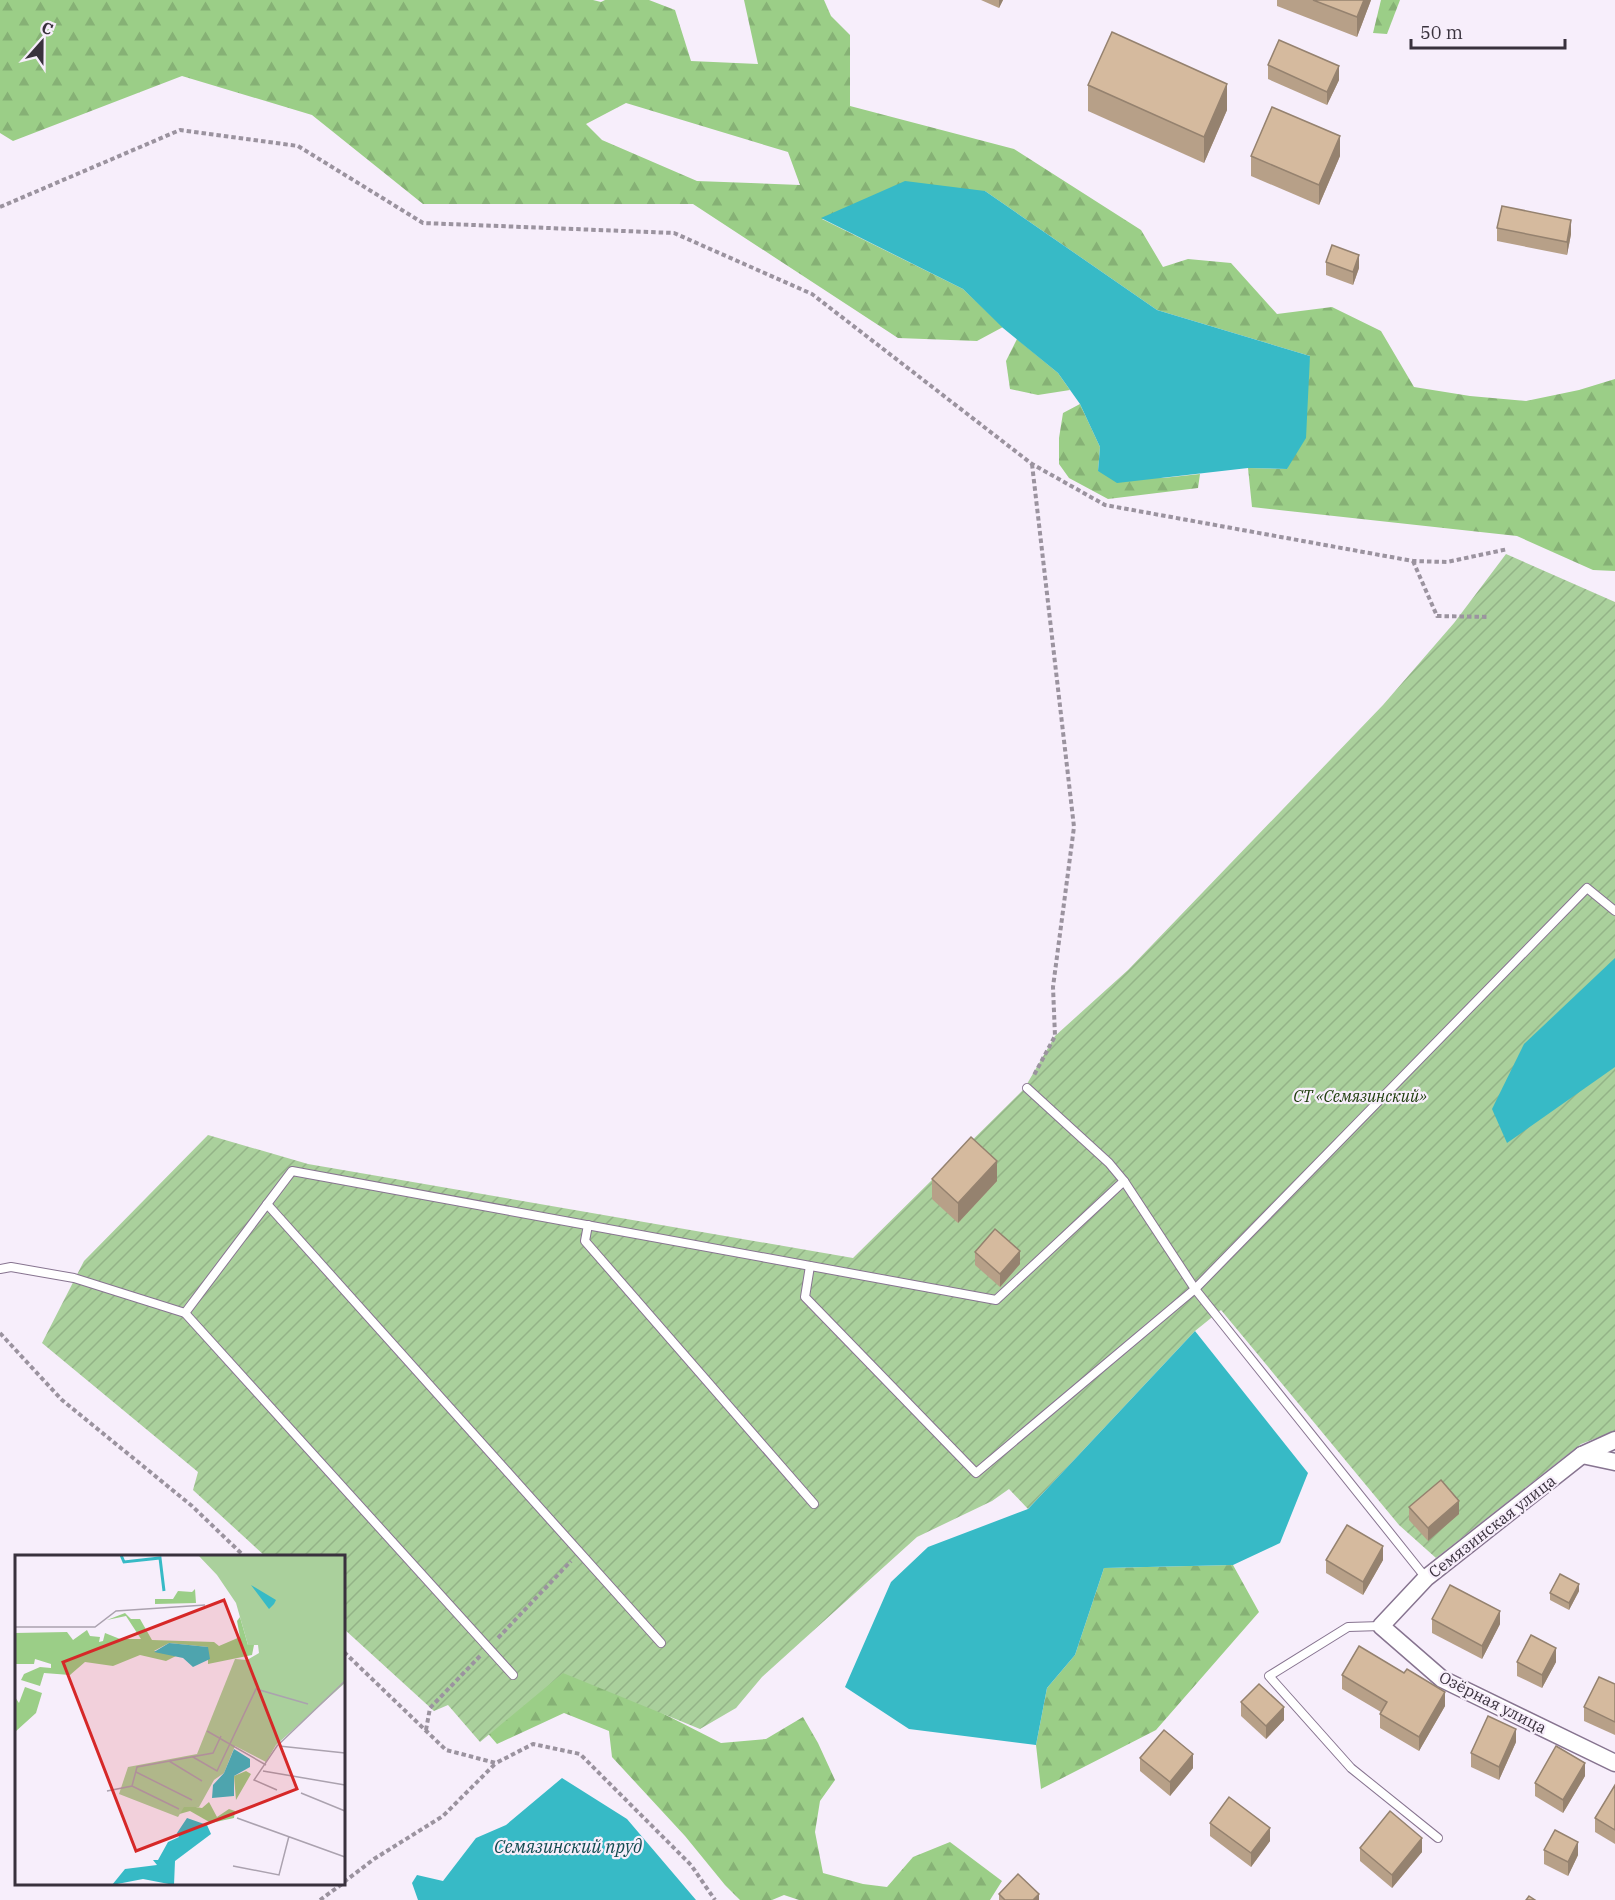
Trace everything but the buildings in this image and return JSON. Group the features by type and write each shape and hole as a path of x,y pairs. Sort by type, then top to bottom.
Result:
{"street":[{"name":"Семязинская улица","path":"1381,1626 1426,1578 1582,1455 1615,1440"},
{"path":"1582,1455 1615,1462"},
{"name":"Озёрная улица","path":"1381,1626 1442,1679 1615,1763"}],"lane":[{"path":"810,1266 805,1298 976,1473 1195,1289 1587,888 1615,911"},
{"path":"1027,1088 1109,1163 1124,1181 1195,1289 1426,1578"},
{"path":"185,1313 292,1171 996,1300 1124,1181"},
{"path":"267,1204 661,1643"},
{"path":"588,1225 585,1241 814,1504"},
{"path":"0,1269 11,1267 74,1278 185,1313 513,1675"},
{"path":"1381,1626 1348,1626 1269,1676 1351,1768 1438,1838"}],"path":[{"path":"0,207 180,130 298,146 423,223 674,233 812,294 1032,465 1105,505 1413,561 1447,562 1508,549"},
{"path":"1027,1088 1055,1036 1053,987 1074,827 1032,465"},
{"path":"1413,561 1437,615 1489,617"},
{"path":"0,1333 62,1400 192,1506 242,1555"},
{"path":"345,1653 446,1750 496,1763"},
{"path":"345,1882 443,1816 496,1763 533,1744 580,1754 691,1864 715,1900"},
{"path":"320,1900 340,1885"}],"green space":[{"path":"0,0 593,0 601,2 605,0 649,0 675,10 691,61 758,64 744,0 824,0 831,16 850,35 850,106 1014,149 1141,230 1163,267 1188,259 1231,263 1277,314 1332,307 1381,331 1414,387 1470,396 1526,401 1579,390 1615,379 1615,571 1593,570 1517,536 1252,507 1248,468 1287,469 1310,356 1157,310 985,191 822,219 963,289 1003,327 977,341 898,338 693,204 423,204 312,115 182,76 13,141 0,133","holes":["626,103 788,152 800,185 697,181 602,140 586,124"]},
{"path":"1381,0 1400,0 1387,34 1373,33"},
{"path":"1017,339 1058,373 1070,390 1038,395 1010,389 1006,361"},
{"path":"1080,404 1100,447 1098,471 1163,478 1200,474 1198,488 1108,499 1069,478 1059,464 1059,438 1063,413"},
{"name":"СТ «Семязинский»","path":"1506,554 1615,602 1615,1431 1581,1444 1436,1558 1399,1525 1221,1310 1195,1331 1028,1509 1009,1489 992,1501 917,1537 762,1677 736,1708 700,1729 563,1673 480,1742 448,1705 434,1711 345,1630 345,1555 264,1555 193,1490 198,1472 42,1343 84,1261 208,1135 308,1164 853,1258 1024,1089 1055,1036 1128,970 1383,705 1454,623"},
{"path":"1233,1565 1259,1612 1156,1730 1041,1789 1036,1745 1047,1688 1075,1655 1104,1568"},
{"path":"566,1655 664,1714 721,1743 766,1739 803,1717 835,1780 820,1801 815,1832 823,1873 863,1884 887,1887 913,1857 950,1842 1002,1881 990,1900 799,1900 784,1895 772,1900 740,1900 612,1757 609,1731 564,1713 497,1744 471,1714"}],"water":[{"path":"905,181 985,191 1157,310 1310,356 1306,438 1287,469 1248,468 1117,483 1098,471 1100,447 1080,404 1058,373 1003,328 963,289 821,218"},
{"path":"1615,958 1615,1067 1507,1143 1492,1109 1524,1044"},
{"path":"1195,1331 1308,1473 1280,1543 1233,1565 1104,1568 1075,1655 1047,1688 1036,1745 909,1729 845,1687 891,1582 928,1547 1028,1509"},
{"name":"Семязинский пруд","path":"562,1778 627,1819 696,1900 418,1900 412,1883 417,1875 443,1881 476,1838 506,1825"}]}
